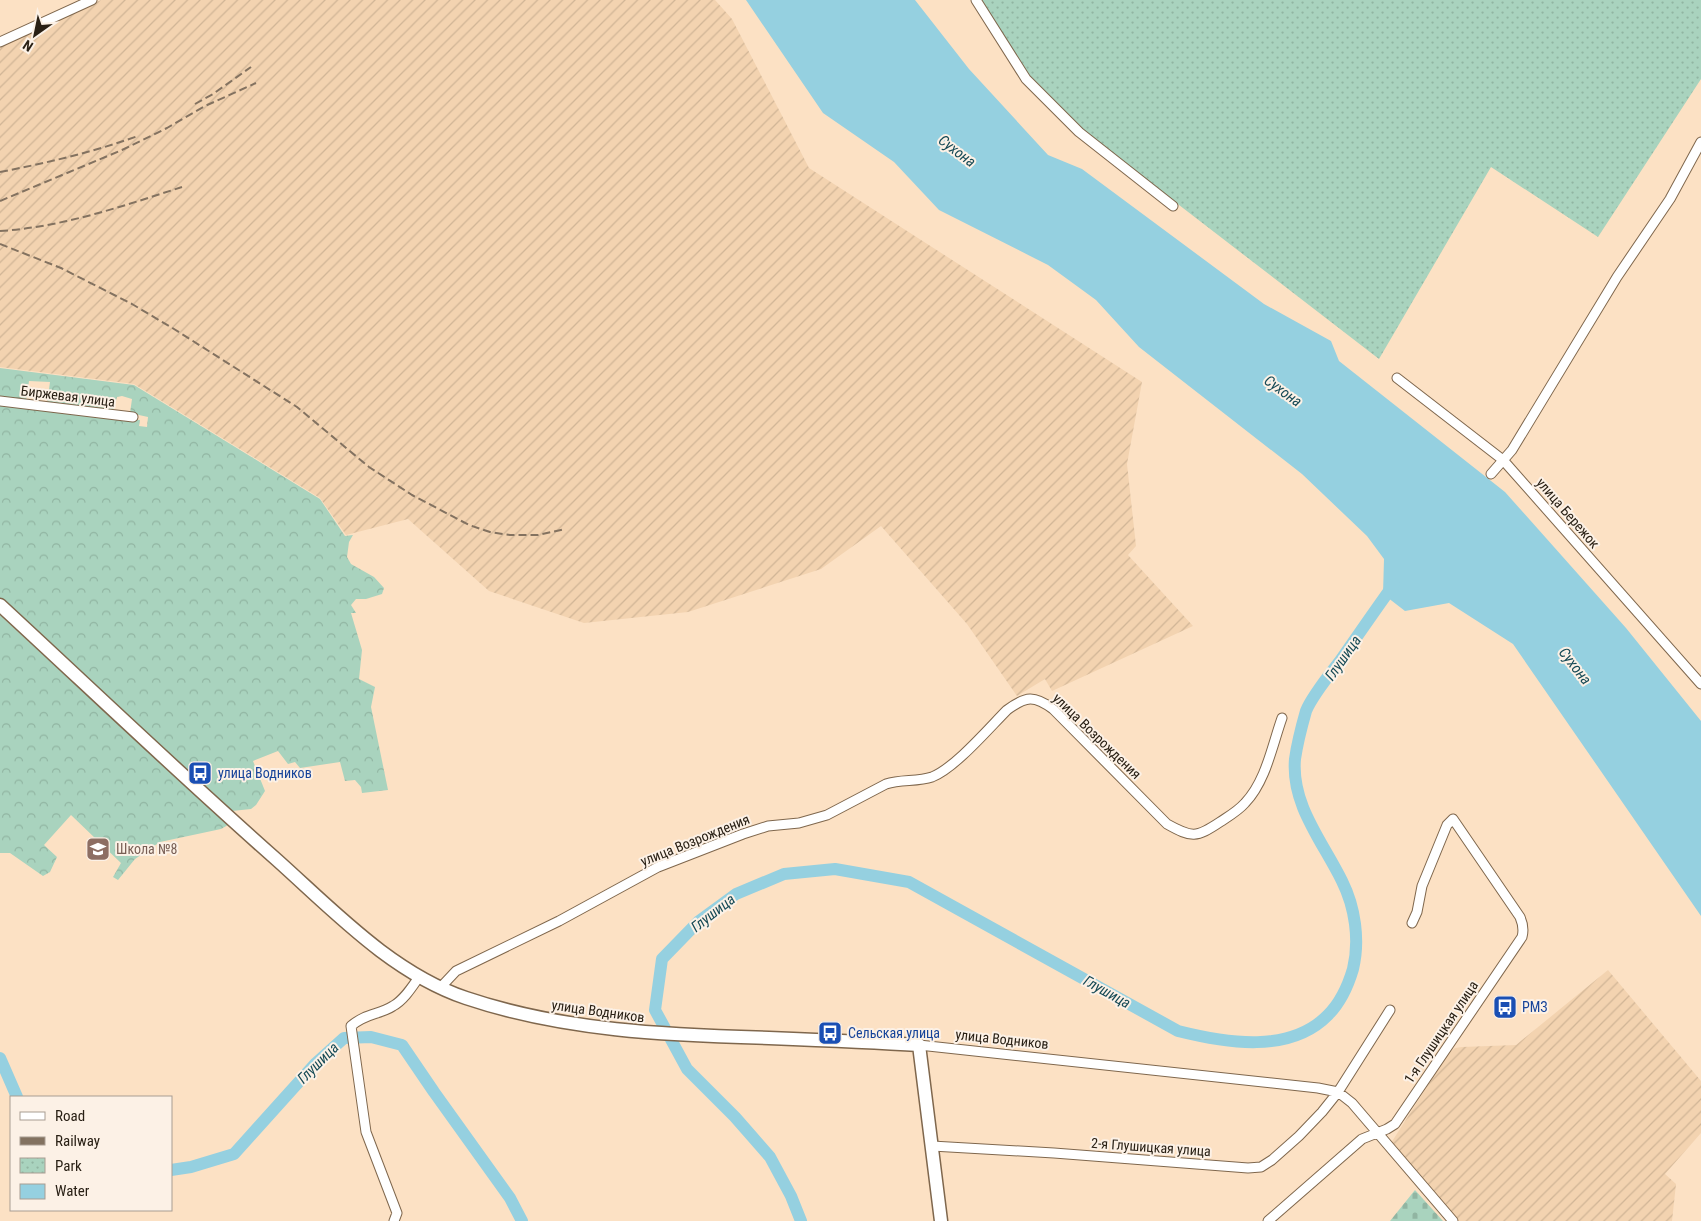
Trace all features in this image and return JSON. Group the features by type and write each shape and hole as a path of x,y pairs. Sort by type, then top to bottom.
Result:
{"main road":[{"name":"улица Водников","path":"0,605 245,832 366,940 419,977 440,988 466,998 526,1015 576,1025 626,1031 698,1036 919,1045"},
{"path":"919,1045 941,1221"}],"street":[{"path":"0,42 92,0"},
{"path":"976,0 1026,79 1080,132 1173,206"},
{"path":"1491,474 1512,450 1617,278 1670,199 1701,142"},
{"name":"улица Бережок","path":"1397,378 1503,460 1701,684"},
{"name":"Биржевая улица","path":"0,401 133,417"},
{"name":"улица Возрождения","path":"440,988 456,971 559,921 658,868 768,826 799,823 827,815 886,784 896,781 924,779 939,774 952,765 1007,710 1017,703 1026,700 1038,699 1053,709 1167,824 1191,835 1199,834 1210,828 1237,810 1249,798 1263,774 1282,718"},
{"name":"1-я Глушицкая улица","path":"1268,1221 1362,1139 1395,1124 1522,937 1523,923 1520,917 1453,819 1447,825 1422,886 1418,912 1412,923"},
{"path":"394,1221 397,1213 366,1132 351,1026 360,1018 393,1006 409,992 419,977"},
{"path":"1390,1010 1338,1092 1352,1102 1453,1221"},
{"name":"улица Водников","path":"919,1045 1318,1088 1338,1092"},
{"name":"2-я Глушицкая улица","path":"932,1146 1254,1168 1266,1164 1299,1136 1338,1092"}],"shaded area":[{"path":"101,0 715,0 732,19 809,168 1142,382 1127,464 1136,546 1128,555 1193,626 1052,691 1045,679 1017,696 967,624 881,526 821,569 688,612 584,623 489,591 408,519 346,535 320,498 134,384 0,367 0,47"},
{"name":"РМЗ","path":"1608,970 1701,1081 1701,1133 1665,1174 1676,1184 1672,1221 1458,1221 1391,1143 1448,1054 1455,1048 1516,1045"}],"green space":[{"path":"982,0 1701,0 1701,79 1598,237 1491,167 1379,359 1083,131 1033,84"},
{"path":"0,368 134,385 320,499 345,536 353,535 349,542 347,557 351,564 374,577 384,588 382,594 366,599 356,599 351,605 356,613 351,613 362,650 359,679 375,687 371,707 388,790 362,793 361,787 355,780 345,781 340,762 300,768 295,762 288,764 278,751 253,761 265,791 256,805 251,809 232,811 0,598 0,404 140,420 139,426 147,427 148,417 130,413 132,399 122,396 117,397 113,411 47,404 50,382 29,381 26,401 0,398"},
{"path":"0,615 228,825 221,829 160,842 135,859 118,880 113,877 121,863 71,815 44,845 57,857 50,872 43,876 10,853 0,853"},
{"path":"1415,1190 1443,1221 1390,1221"}],"water":[{"name":"Сухона","path":"746,0 915,0 969,69 1048,155 1082,169 1264,304 1331,341 1339,361 1505,492 1626,628 1701,721 1701,916 1513,644 1449,603 1405,611 1383,594 1384,559 1367,536 1302,474 1139,347 1096,300 1048,265 939,210 894,162 823,113"}],"waterway":[{"name":"Глушица","path":"801,1221 791,1196 770,1157 735,1117 687,1069 655,1010 662,959 699,921 736,894 784,874 835,869 909,882 1178,1031 1216,1039 1257,1042 1295,1036 1313,1027 1333,1010 1346,988 1353,969 1356,935 1353,913 1342,881 1303,808 1295,776 1296,753 1306,711 1312,699 1394,584"},
{"name":"Глушица","path":"172,1170 191,1167 234,1154 315,1064 344,1038 371,1037 402,1045 510,1198 522,1221"},
{"name":"Глушица","path":"0,1058 17,1096"}],"railway":[{"path":"195,104 213,94 251,67"},
{"path":"0,201 122,150 167,128 205,106 256,83"},
{"path":"0,172 70,157 138,136"},
{"path":"0,231 23,229 70,220 182,187"},
{"path":"0,244 61,268 132,304 174,329 297,407 369,467 412,495 469,525 490,532 510,535 538,535 565,529"}],"place":[{"name":"улица Водников","path":"200,773"},
{"name":"Школа №8","path":"98,849"},
{"name":"РМЗ","path":"1505,1007"},
{"name":"Сельская улица","path":"830,1033"}]}
